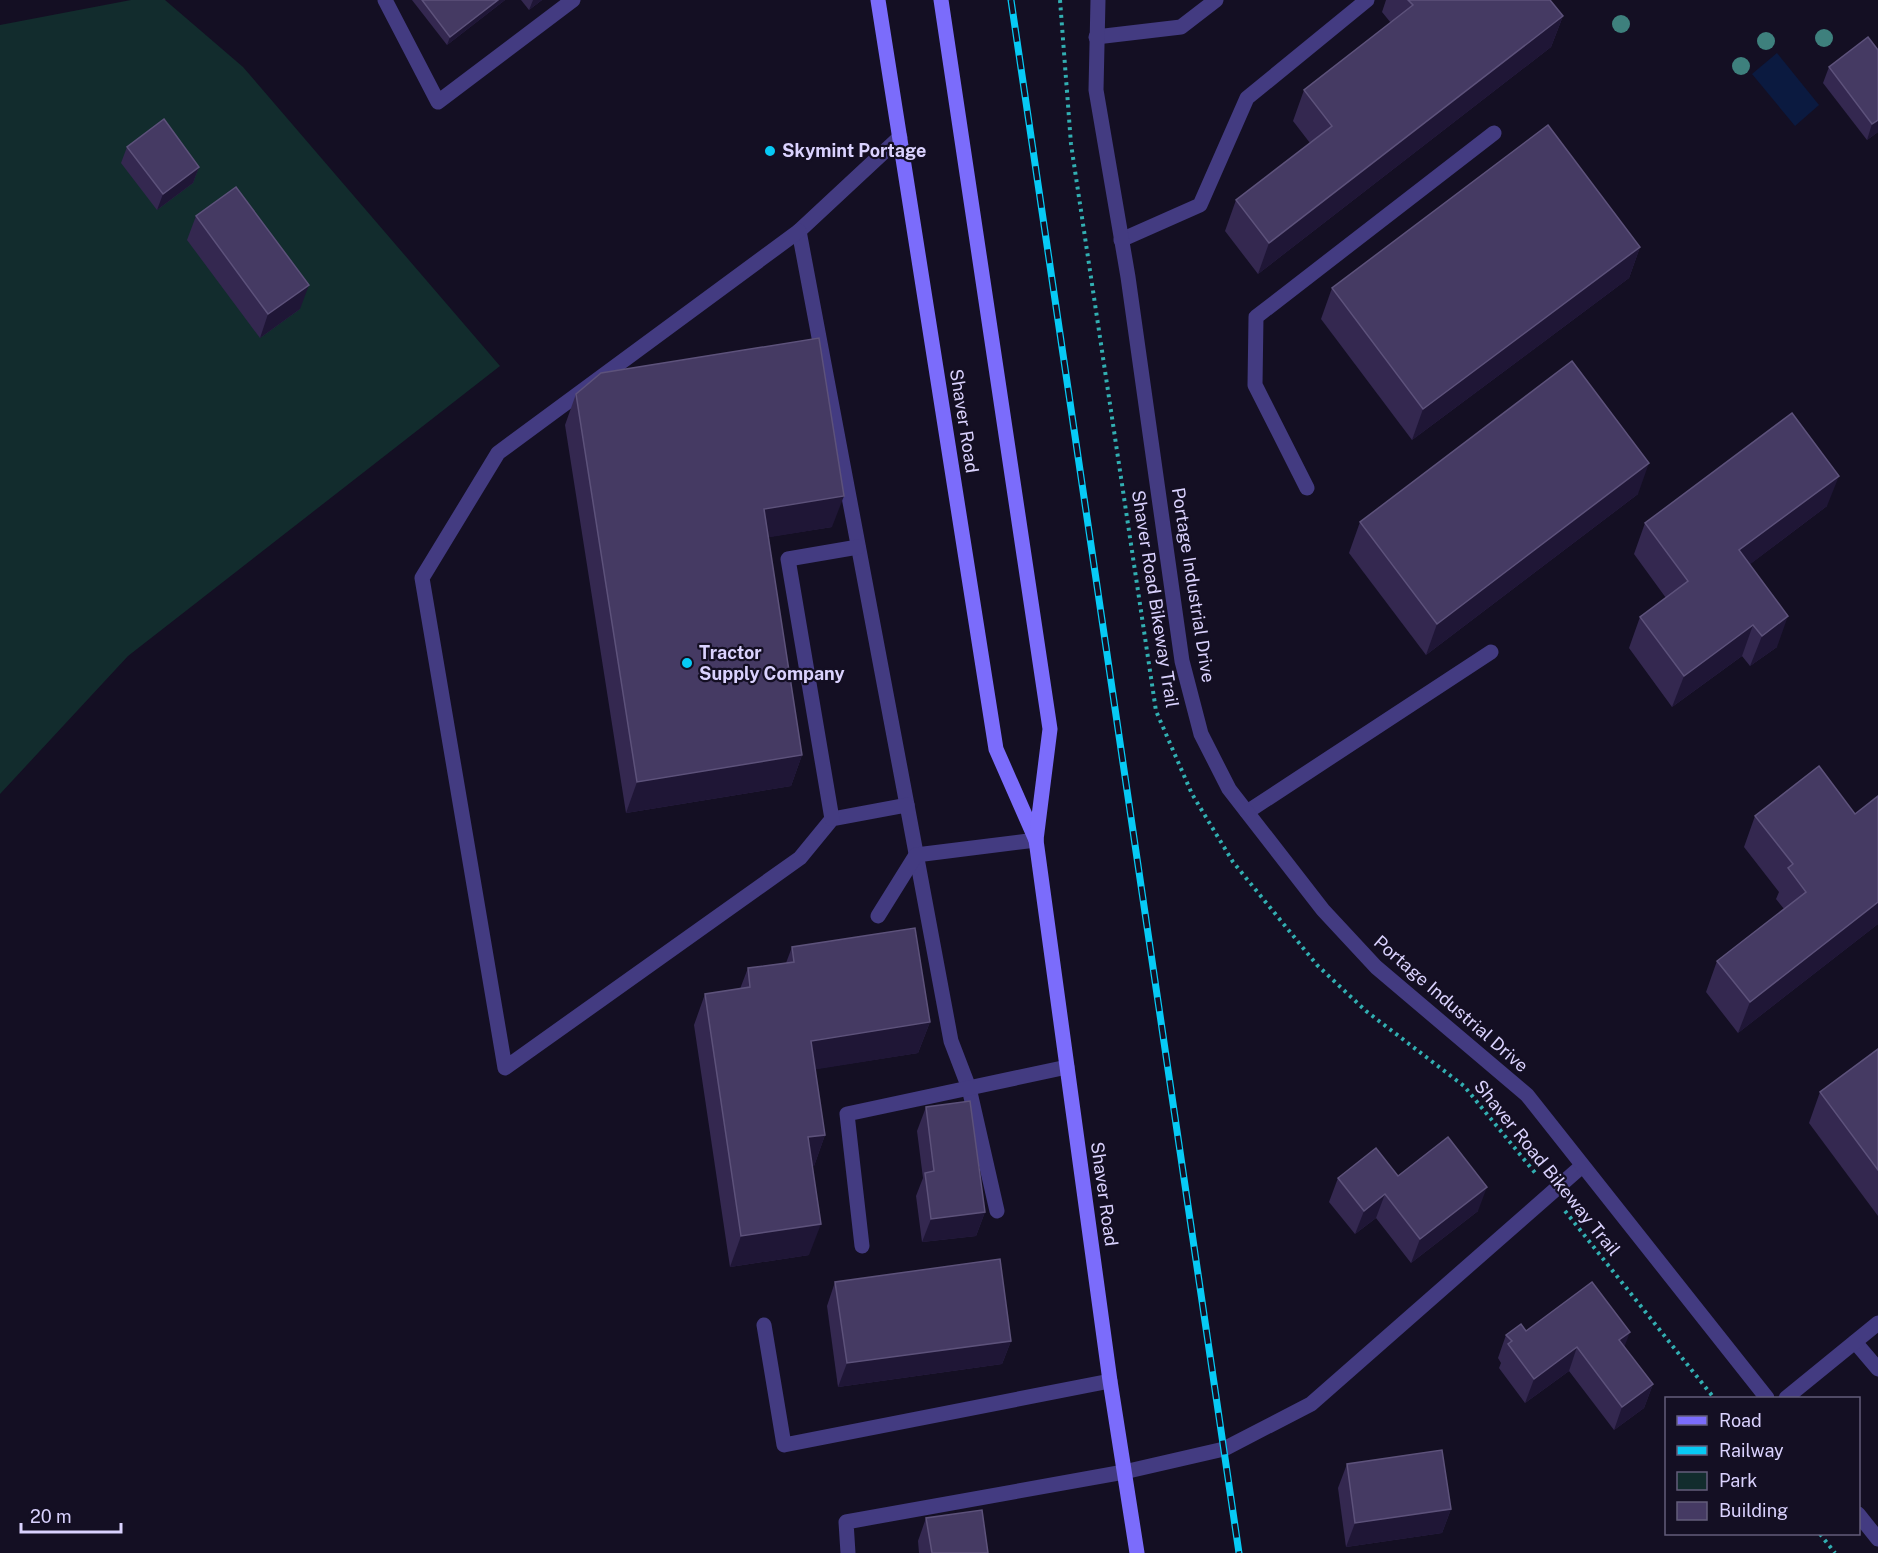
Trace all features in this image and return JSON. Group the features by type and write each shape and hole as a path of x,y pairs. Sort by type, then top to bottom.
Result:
{"main road":[{"name":"Shaver Road","path":"878,0 996,749 1036,840"},
{"name":"Shaver Road","path":"941,0 1050,729 1036,840 1110,1381 1137,1553"}],"street":[{"path":"385,0 438,102 573,0"},
{"name":"Portage Industrial Drive","path":"1098,0 1096,90 1121,240 1182,660 1201,734 1229,789 1323,910 1376,967 1527,1095 1766,1397"},
{"path":"1096,37 1181,27 1216,0"},
{"path":"1121,240 1200,205 1247,98 1367,0"},
{"path":"1307,488 1255,385 1256,317 1494,133"},
{"path":"900,138 799,231 498,453 422,578 505,1068 800,858 832,819 907,805"},
{"path":"799,231 951,1041 969,1088 997,1211"},
{"path":"832,819 788,559 858,547"},
{"path":"1247,812 1491,652"},
{"path":"916,855 1036,840"},
{"path":"878,916 916,855"},
{"path":"862,1246 847,1114 1067,1067"},
{"path":"848,1553 846,1522 1124,1472 1219,1451 1311,1404 1582,1166"},
{"path":"1787,1397 1878,1323"},
{"path":"764,1325 784,1445 1110,1381"},
{"path":"1855,1342 1878,1369"},
{"path":"1860,1516 1878,1539"}],"path":[{"name":"Shaver Road Bikeway Trail","path":"1060,0 1071,144 1156,711 1192,794 1233,862 1317,965 1366,1011 1464,1086 1713,1397"},
{"path":"1822,1535 1835,1553"}],"green space":[{"path":"131,0 165,0 243,67 500,366 128,656 0,794 0,25"}],"water":[{"path":"1777,53 1819,105 1795,126 1752,74"}],"building":[{"path":"422,0 498,0 450,37"},
{"path":"1408,0 1550,0 1563,16 1269,243 1236,200 1332,126 1304,90 1413,5"},
{"path":"1868,37 1878,50 1878,120 1872,124 1829,67"},
{"path":"164,119 199,167 163,194 127,147"},
{"path":"1548,125 1640,247 1423,409 1332,288"},
{"path":"236,187 309,285 268,314 196,216"},
{"name":"Tractor Supply Company","path":"819,338 844,496 764,509 802,755 637,782 576,394 601,373"},
{"path":"1572,361 1649,463 1437,624 1360,522"},
{"path":"1792,413 1839,476 1739,550 1788,616 1762,636 1753,625 1684,676 1640,617 1688,581 1645,523"},
{"path":"1819,766 1855,814 1878,796 1878,902 1750,1002 1717,961 1806,892 1788,868 1793,864 1755,816"},
{"path":"915,928 930,1022 811,1041 825,1135 808,1137 821,1224 741,1236 705,994 750,987 748,968 794,962 792,947"},
{"path":"1878,1049 1878,1170 1820,1092"},
{"path":"970,1101 985,1212 931,1219 925,1173 934,1171 926,1107"},
{"path":"1448,1137 1487,1187 1420,1239 1385,1194 1364,1211 1338,1178 1376,1148 1398,1176"},
{"path":"1000,1259 1011,1341 847,1363 835,1282"},
{"path":"1592,1282 1630,1332 1619,1340 1653,1384 1622,1407 1577,1347 1534,1379 1508,1344 1512,1341 1506,1335 1521,1324 1526,1331"},
{"path":"1442,1450 1451,1509 1355,1523 1347,1464"},
{"path":"982,1510 988,1553 932,1553 926,1518"}],"railway":[{"path":"1011,0 1239,1553"}],"place":[{"name":"Skymint Portage","path":"770,151"},
{"name":"Tractor Supply Company","path":"687,663"}]}
